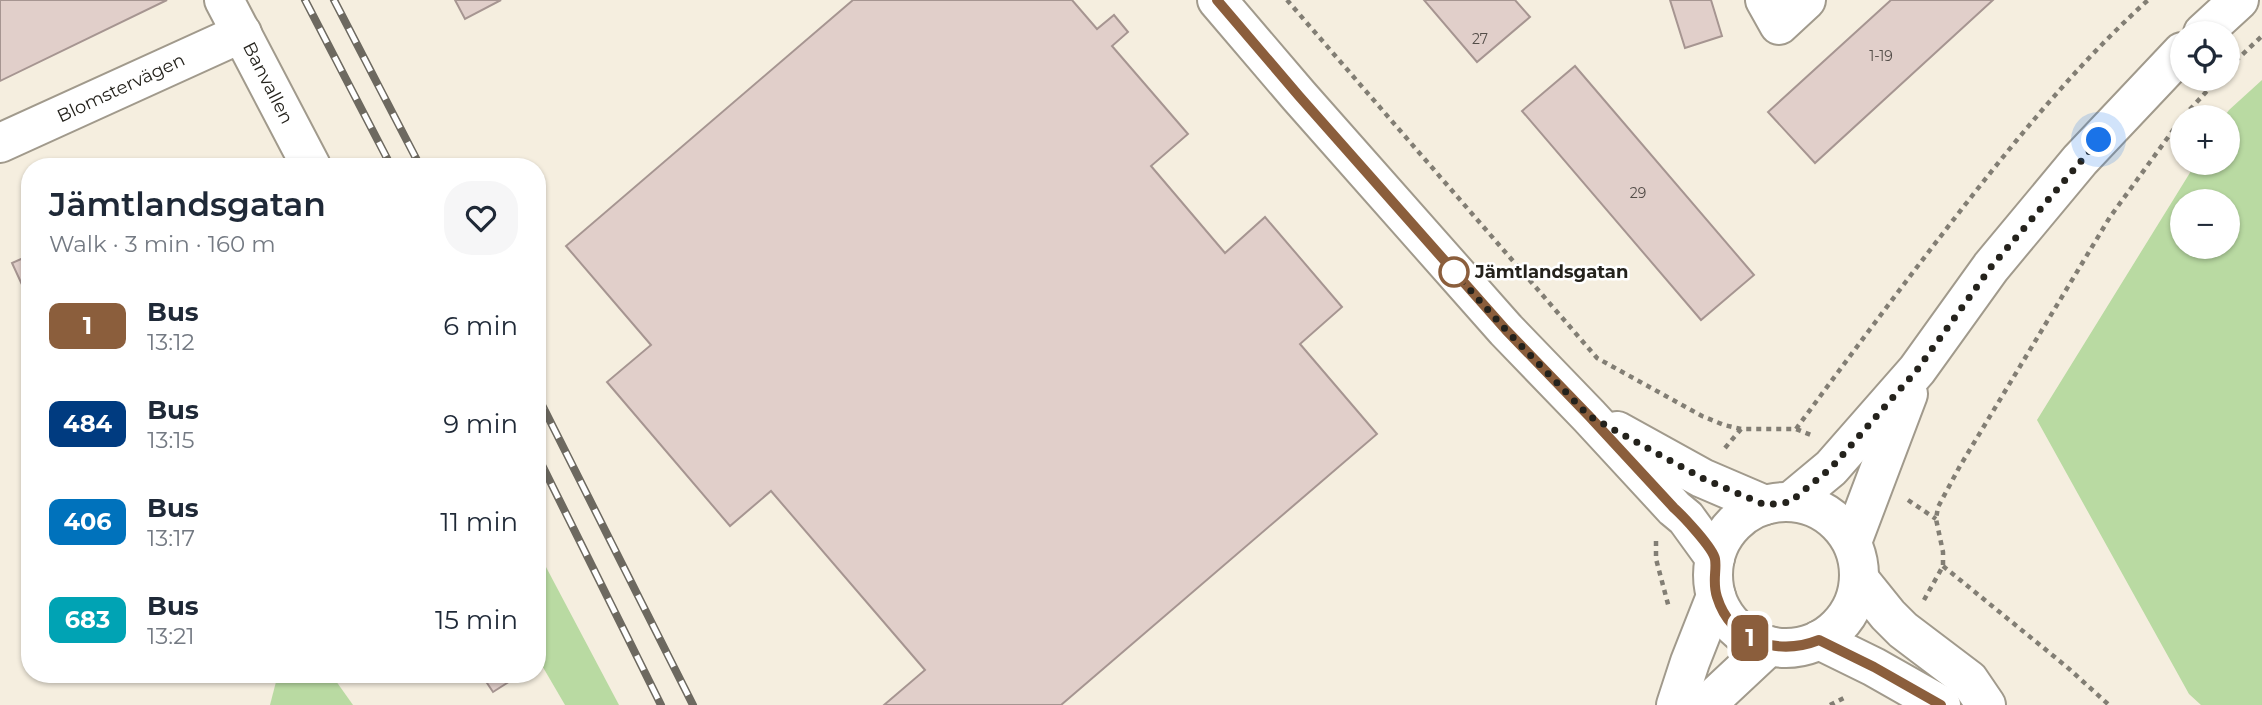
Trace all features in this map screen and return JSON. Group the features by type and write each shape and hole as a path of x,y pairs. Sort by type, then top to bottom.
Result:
{"street":[{"path":"1217,0 1506,330 1686,518 1715,558"},
{"path":"1765,0 1779,25 1806,0"},
{"path":"2216,21 2239,0"},
{"name":"Blomstervägen","path":"0,143 233,16"},
{"name":"Banvallen","path":"233,16 307,158"},
{"path":"1589,416 1702,478 1778,503 1803,504 1824,512 1836,522 1852,542 1859,579 1853,604 1843,621 1819,640 1795,647 1769,646 1743,634 1728,618 1716,596 1715,558 1721,542 1743,516 1778,503 1831,468 1917,370 1991,267 2080,160 2170,65"},
{"path":"1852,542 1917,370"},
{"path":"1859,579 1903,630 1969,680 1986,705"},
{"path":"1676,705 1716,596"},
{"path":"1819,640 1941,705"},
{"path":"1706,705 1769,646"}],"path":[{"path":"1287,0 1597,358 1702,416 1741,429 1796,429 2006,152 2060,91 2148,0"},
{"path":"2240,57 2262,36"},
{"path":"2195,105 2207,91"},
{"path":"2109,705 2067,667 1943,566 1936,519 1938,507 1960,466 2110,217 2170,136"},
{"path":"1830,705 1850,694"}],"green space":[{"path":"2262,80 2262,705 2201,705 2189,694 2037,420 2170,205 2170,259 2240,259 2240,189 2180,189 2189,175 2240,175 2240,105 2234,105"},
{"path":"546,567 619,705 565,705 546,672"},
{"path":"276,683 337,683 353,705 270,705"}],"building":[{"path":"0,0 167,0 0,81"},
{"path":"455,0 501,0 465,19"},
{"path":"853,0 1072,0 1097,29 1114,15 1128,32 1112,46 1188,134 1151,166 1225,253 1265,217 1342,307 1300,344 1377,434 1061,705 884,705 925,670 771,491 730,526 607,382 651,345 566,246"},
{"path":"1424,0 1515,0 1530,17 1477,62"},
{"path":"1670,0 1711,0 1722,36 1685,48"},
{"path":"1891,0 1993,0 1815,163 1768,112"},
{"path":"1575,66 1754,275 1701,320 1522,111"},
{"path":"21,259 21,282 12,263"},
{"path":"487,683 507,683 493,692"}],"railway":[{"path":"305,0 387,158"},
{"path":"334,0 416,158"},
{"path":"546,413 693,705"},
{"path":"546,473 661,705"}],"bus line":[{"name":"1","path":"1217,0 1506,330 1686,518 1715,558 1713,571 1716,596 1728,618 1743,634 1757,642 1782,648 1807,645 1819,640 1941,705"}],"place":[{"name":"Jämtlandsgatan","path":"1454,272"}],"route":[{"path":"1454,272 1589,416 1702,478 1765,505 1790,502 1831,468 1917,370 1991,267 2099,140"}]}
